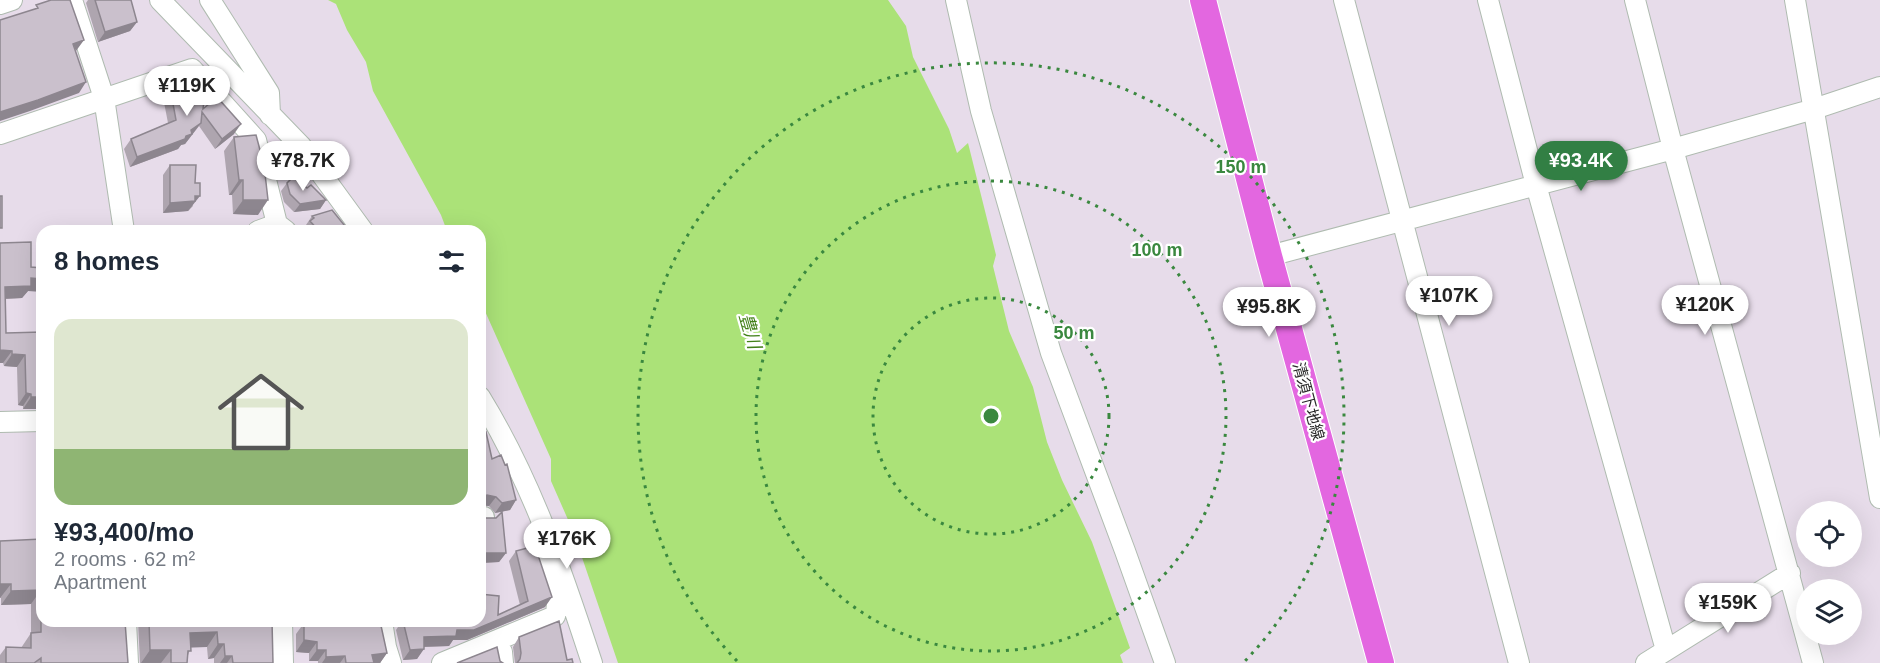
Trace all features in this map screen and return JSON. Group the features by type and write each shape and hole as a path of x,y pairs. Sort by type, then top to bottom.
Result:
{"main road":[{"name":"清須下地線","path":"1203,0 1269,256 1381,663"}],"street":[{"path":"0,4 12,0"},
{"path":"72,0 104,98 123,225"},
{"path":"160,0 301,146 359,225"},
{"path":"210,0 269,93 270,115"},
{"path":"956,0 981,111 1051,353 1165,663"},
{"path":"1344,0 1519,663"},
{"path":"1488,0 1536,185 1666,650"},
{"path":"1635,0 1813,663"},
{"path":"1795,0 1880,498"},
{"path":"0,134 192,69 256,140 281,225"},
{"path":"1269,256 1673,148 1814,109 1880,87"},
{"path":"486,407 533,497 563,574 592,663"},
{"path":"0,422 36,421"},
{"path":"442,663 555,616 557,609 555,594 531,516 533,497"},
{"path":"1646,663 1790,573"},
{"path":"126,627 128,663"},
{"path":"282,627 283,663"},
{"path":"383,627 391,663"},
{"path":"496,642 502,652 503,663"}],"water":[{"name":"豊川","path":"328,0 888,0 906,26 913,57 949,129 957,153 968,143 996,255 993,266 1009,331 1033,387 1047,442 1062,480 1092,542 1130,648 1120,655 1123,663 618,663 573,531 551,481 551,459 486,313 486,225 445,225 373,91 366,62 347,30 336,4"}],"building":[{"path":"51,0 70,0 84,40 73,44 86,82 0,112 0,20 38,8 36,5"},
{"path":"95,0 131,0 137,22 105,32"},
{"path":"193,74 194,80 200,79 206,85 203,109 217,97 241,124 222,139 202,112 201,123 191,130 192,134 186,136 185,139 137,157 131,139 176,120 169,82"},
{"path":"256,135 264,165 268,200 243,200 243,180 239,180 234,137"},
{"path":"170,165 196,165 195,183 200,183 200,196 195,196 195,201 170,203"},
{"path":"294,176 307,188 311,185 326,200 300,204 290,194 287,183"},
{"path":"0,196 2,196 2,228 0,228"},
{"path":"332,210 344,225 314,225 310,221 314,218 312,216"},
{"path":"31,242 31,267 36,267 36,278 31,278 31,286 5,287 6,333 36,332 36,397 31,397 31,394 26,393 25,355 0,350 0,243"},
{"path":"486,432 492,459 501,455 505,465 507,464 516,500 502,503 496,497 487,495"},
{"path":"502,512 506,553 486,553 486,518 496,518"},
{"path":"36,539 36,590 11,591 11,584 0,584 0,541"},
{"path":"535,546 552,597 486,625 486,595 499,596 498,615 528,601 516,551"},
{"path":"559,621 567,660 572,659 573,663 517,663 521,653 519,637"},
{"path":"41,627 125,627 128,663 41,663 41,658 34,663 6,663 6,647 31,648 31,633 41,632"},
{"path":"149,627 272,627 273,663 233,663 232,656 225,656 224,644 218,644 217,632 190,633 191,651 188,651 187,663 171,663 171,650 150,650"},
{"path":"304,627 381,627 387,653 372,655 374,663 346,663 345,656 326,657 326,650 317,650 317,642 304,640"},
{"path":"404,627 481,627 474,630 457,630 456,636 424,637 424,649 410,650"},
{"path":"497,647 500,661 503,663 457,663"}]}
